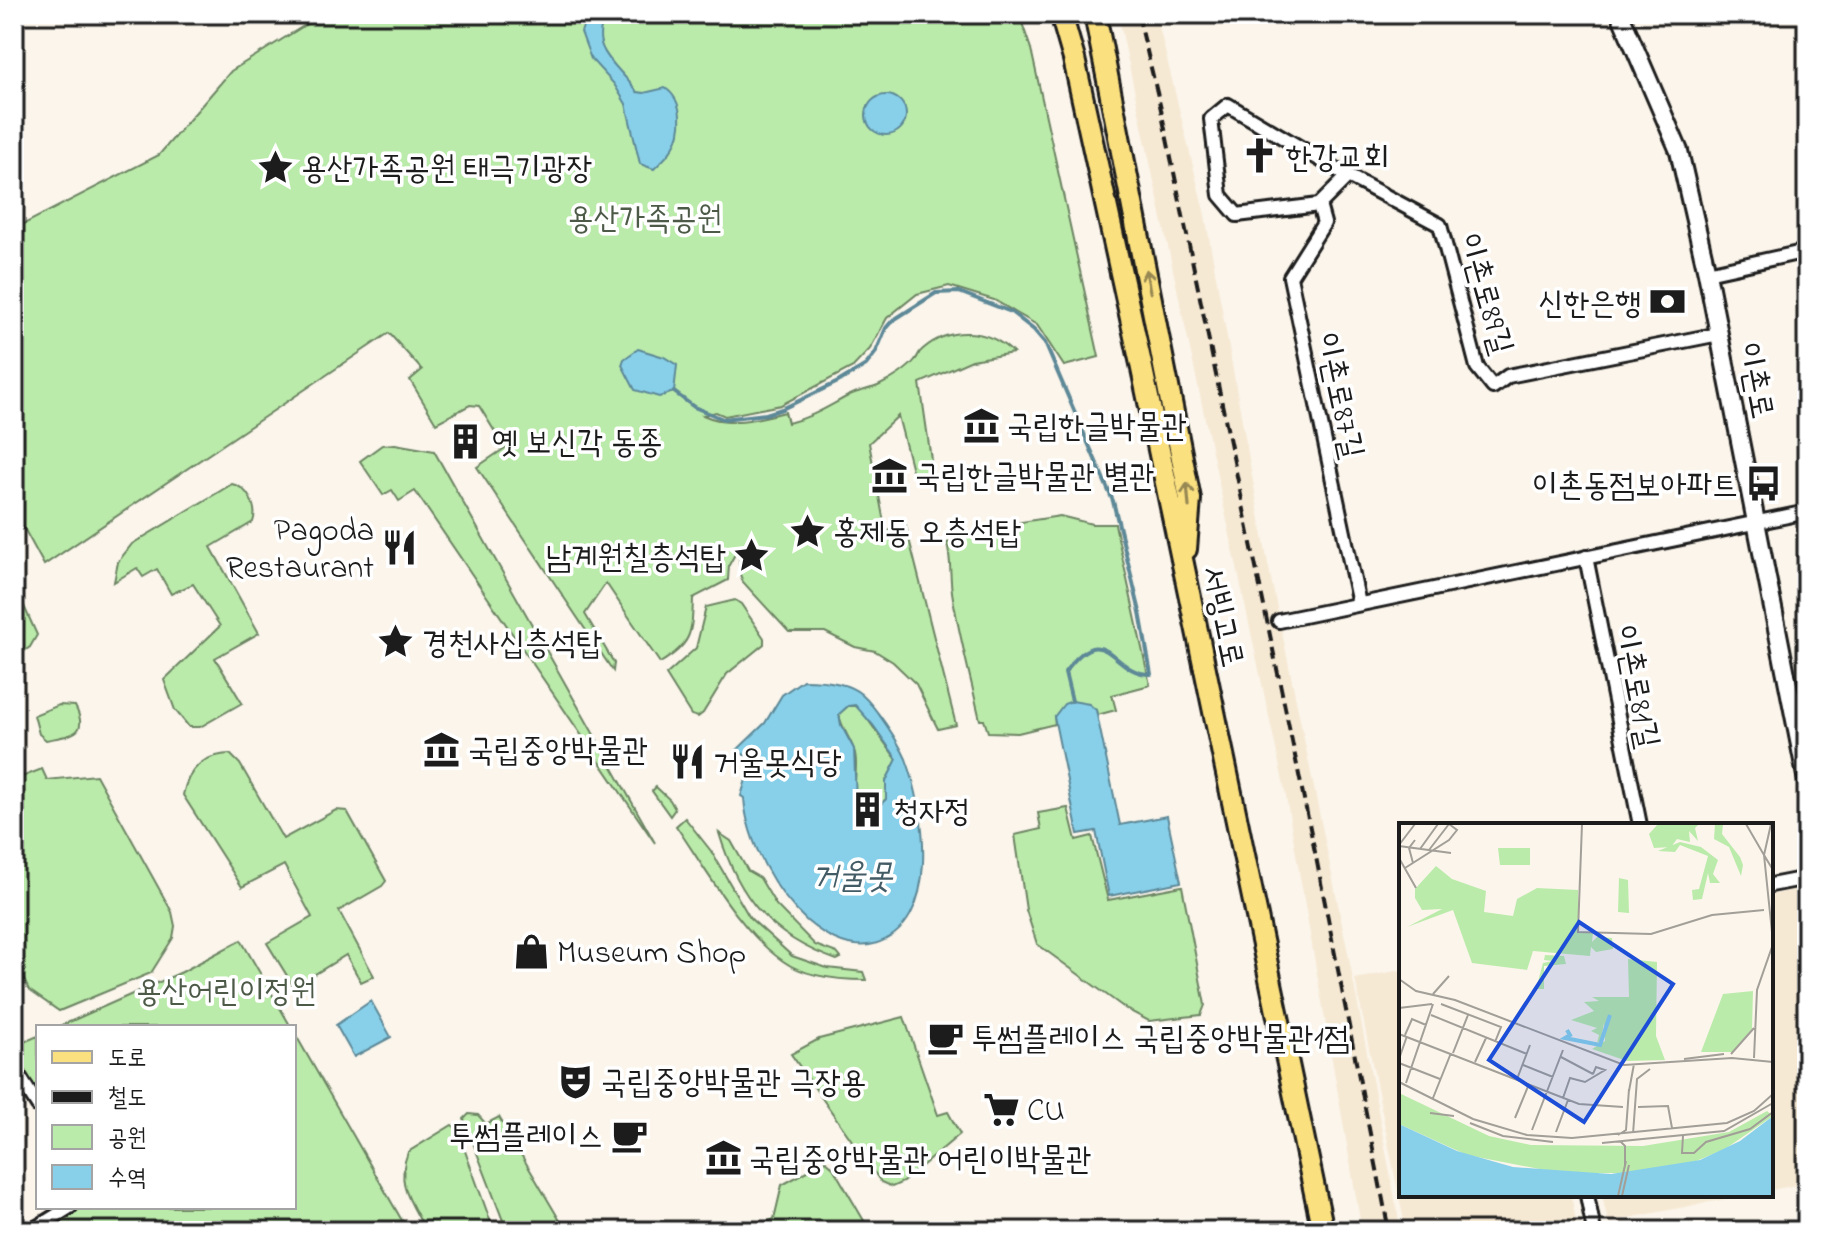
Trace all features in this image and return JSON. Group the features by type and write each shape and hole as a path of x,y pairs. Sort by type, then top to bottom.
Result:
{"main road":[{"name":"서빙고로","path":"1061,14 1081,89 1323,1231"},
{"path":"1095,14 1190,499 1185,573"}],"street":[{"name":"이촌로","path":"1620,14 1679,151 1802,734 1807,781"},
{"name":"이촌로89길","path":"1319,205 1237,215 1220,195 1211,119 1228,105 1348,176 1440,225 1477,367 1493,387 1508,376 1719,334"},
{"path":"1319,205 1348,176"},
{"name":"이촌로87길","path":"1319,205 1324,223 1290,277 1359,604"},
{"path":"1707,273 1807,251"},
{"path":"1279,621 1807,512"},
{"name":"이촌로81길","path":"1586,557 1640,823"},
{"path":"1773,885 1807,878"},
{"path":"14,1068 36,1103"},
{"path":"1587,1197 1594,1231"},
{"path":"31,1231 67,1209"}],"shaded area":[{"path":"1118,14 1156,14 1205,215 1268,564 1401,1231 1362,1231 1285,791"},
{"path":"1807,887 1807,1183 1773,1190 1773,895"},
{"path":"1399,970 1399,1196 1355,979"},
{"path":"1399,1197 1571,1197 1578,1231 1406,1231"},
{"path":"1602,1197 1736,1197 1608,1222"}],"green space":[{"name":"용산가족공원","path":"323,14 1019,14 1031,49 1099,357 1064,366 1037,325 994,300 949,286 917,294 887,318 870,349 853,367 781,405 725,416 716,412 703,415 733,421 785,412 788,423 797,421 853,393 884,383 908,367 921,351 945,336 981,335 1013,353 972,360 920,383 933,473 913,474 898,416 869,443 886,533 904,519 956,725 938,729 916,684 893,662 875,651 855,647 825,632 789,632 743,582 739,572 740,545 729,565 728,580 693,598 688,636 679,650 660,663 606,583 585,614 614,663 613,671 477,467 505,448 479,406 470,405 436,423 410,380 422,370 389,333 44,565 14,510 14,229 159,155 231,71"},
{"path":"395,444 434,451 655,843 415,491 399,501 392,490 383,495 360,461 382,445"},
{"path":"232,484 243,489 250,499 254,511 253,522 211,547 259,633 215,658 242,703 200,727 189,727 175,710 164,680 220,626 193,584 171,594 157,569 143,577 137,568 114,582 118,562 132,544"},
{"path":"1060,516 1092,524 1115,524 1150,685 1112,695 1116,710 1097,715 1096,710 1054,717 1055,724 1018,733 988,732 984,720 980,720 959,629 947,543 982,528"},
{"path":"14,584 37,635 30,647 14,658"},
{"path":"735,600 764,638 764,644 727,674 703,713 698,717 691,715 666,675 696,648 706,607"},
{"path":"59,705 75,706 79,728 70,735 46,740 39,734 34,715"},
{"path":"848,706 858,706 897,760 886,781 886,799 875,810 860,807 855,793 856,757 839,714"},
{"path":"230,754 240,764 283,839 336,810 347,811 386,881 339,911 374,976 361,982 346,955 294,987 267,943 312,917 284,865 242,887 183,795 198,765 212,757"},
{"path":"42,769 47,780 96,775 172,912 175,926 173,938 151,973 59,1011 29,990 14,960 14,780"},
{"path":"656,787 675,809 670,816 652,791"},
{"path":"1068,808 1076,840 1092,836 1108,900 1182,886 1205,1005 1201,1015 1149,1021 1126,1009 1037,944 1026,910 1015,835 1041,829 1038,813"},
{"path":"685,818 711,851 750,918 792,956 827,968 863,972 866,980 812,974 783,961 767,949 738,917 676,826"},
{"path":"719,833 731,841 748,871 760,878 776,905 815,945 837,953 841,958 837,960 794,940 761,913 737,877"},
{"name":"용산어린이정원","path":"241,940 290,1025 63,1025 182,972"},
{"path":"904,1017 938,1115 948,1112 960,1134 903,1182 892,1187 881,1182 791,1054 819,1039"},
{"name":"용산어린이정원","path":"296,1035 408,1231 46,1231 80,1209 296,1209"},
{"path":"36,1037 36,1096 14,1059 14,1046"},
{"path":"469,1114 478,1115 486,1124 499,1117 566,1231 507,1231 464,1119"},
{"path":"452,1125 457,1129 494,1231 426,1231 406,1193 403,1174 408,1152"},
{"path":"826,1161 832,1166 870,1231 746,1231 774,1219 782,1185"}],"water":[{"path":"588,14 607,14 601,26 602,46 637,92 665,88 676,100 680,116 679,134 670,152 654,169 640,164 626,104 614,84 591,59 581,32"},
{"path":"886,95 900,101 906,115 900,129 886,135 872,129 866,115 872,101"},
{"path":"638,349 664,357 677,365 674,392 659,397 635,390 622,365 624,359"},
{"name":"거울못","path":"803,680 833,682 855,690 880,716 906,759 919,806 922,834 923,863 919,890 911,914 896,933 874,944 856,945 838,940 807,921 784,896 757,849 741,796 752,760 737,750 765,723 782,695","holes":["855,705 897,759 886,781 886,799 875,810 864,810 856,802 854,749 841,725 839,714 848,706"]},
{"path":"1072,701 1089,704 1096,710 1120,825 1167,816 1181,882 1109,896 1096,831 1078,834 1054,717 1064,704"},
{"path":"371,1001 391,1037 354,1057 336,1025"}],"waterway":[{"path":"674,392 694,407 723,419 766,414 838,382 866,365 892,321 936,293 959,292 1011,312 1045,343 1113,501 1140,612 1151,674 1126,666 1100,648 1090,648 1065,672 1072,701"}],"railway":[{"path":"1138,14 1160,105 1316,857 1389,1231"}],"place":[{"name":"한강교회","path":"1260,156"},
{"name":"용산가족공원 태극기광장","path":"275,167"},
{"name":"신한은행","path":"1667,302"},
{"name":"국립한글박물관","path":"981,425"},
{"name":"옛 보신각 동종","path":"466,441"},
{"name":"국립한글박물관 별관","path":"889,475"},
{"name":"이촌동점보아파트","path":"1764,484"},
{"name":"홍제동 오층석탑","path":"807,531"},
{"name":"Pagoda Restaurant","path":"400,547"},
{"name":"남계원칠층석탑","path":"752,556"},
{"name":"경천사십층석탑","path":"396,642"},
{"name":"국립중앙박물관","path":"442,749"},
{"name":"거울못식당","path":"687,761"},
{"name":"청자정","path":"867,810"},
{"name":"Museum Shop","path":"531,951"},
{"name":"투썸플레이스 국립중앙박물관1점","path":"945,1037"},
{"name":"국립중앙박물관 극장용","path":"575,1081"},
{"name":"CU","path":"1001,1109"},
{"name":"투썸플레이스","path":"629,1135"},
{"name":"국립중앙박물관 어린이박물관","path":"723,1158"}]}
